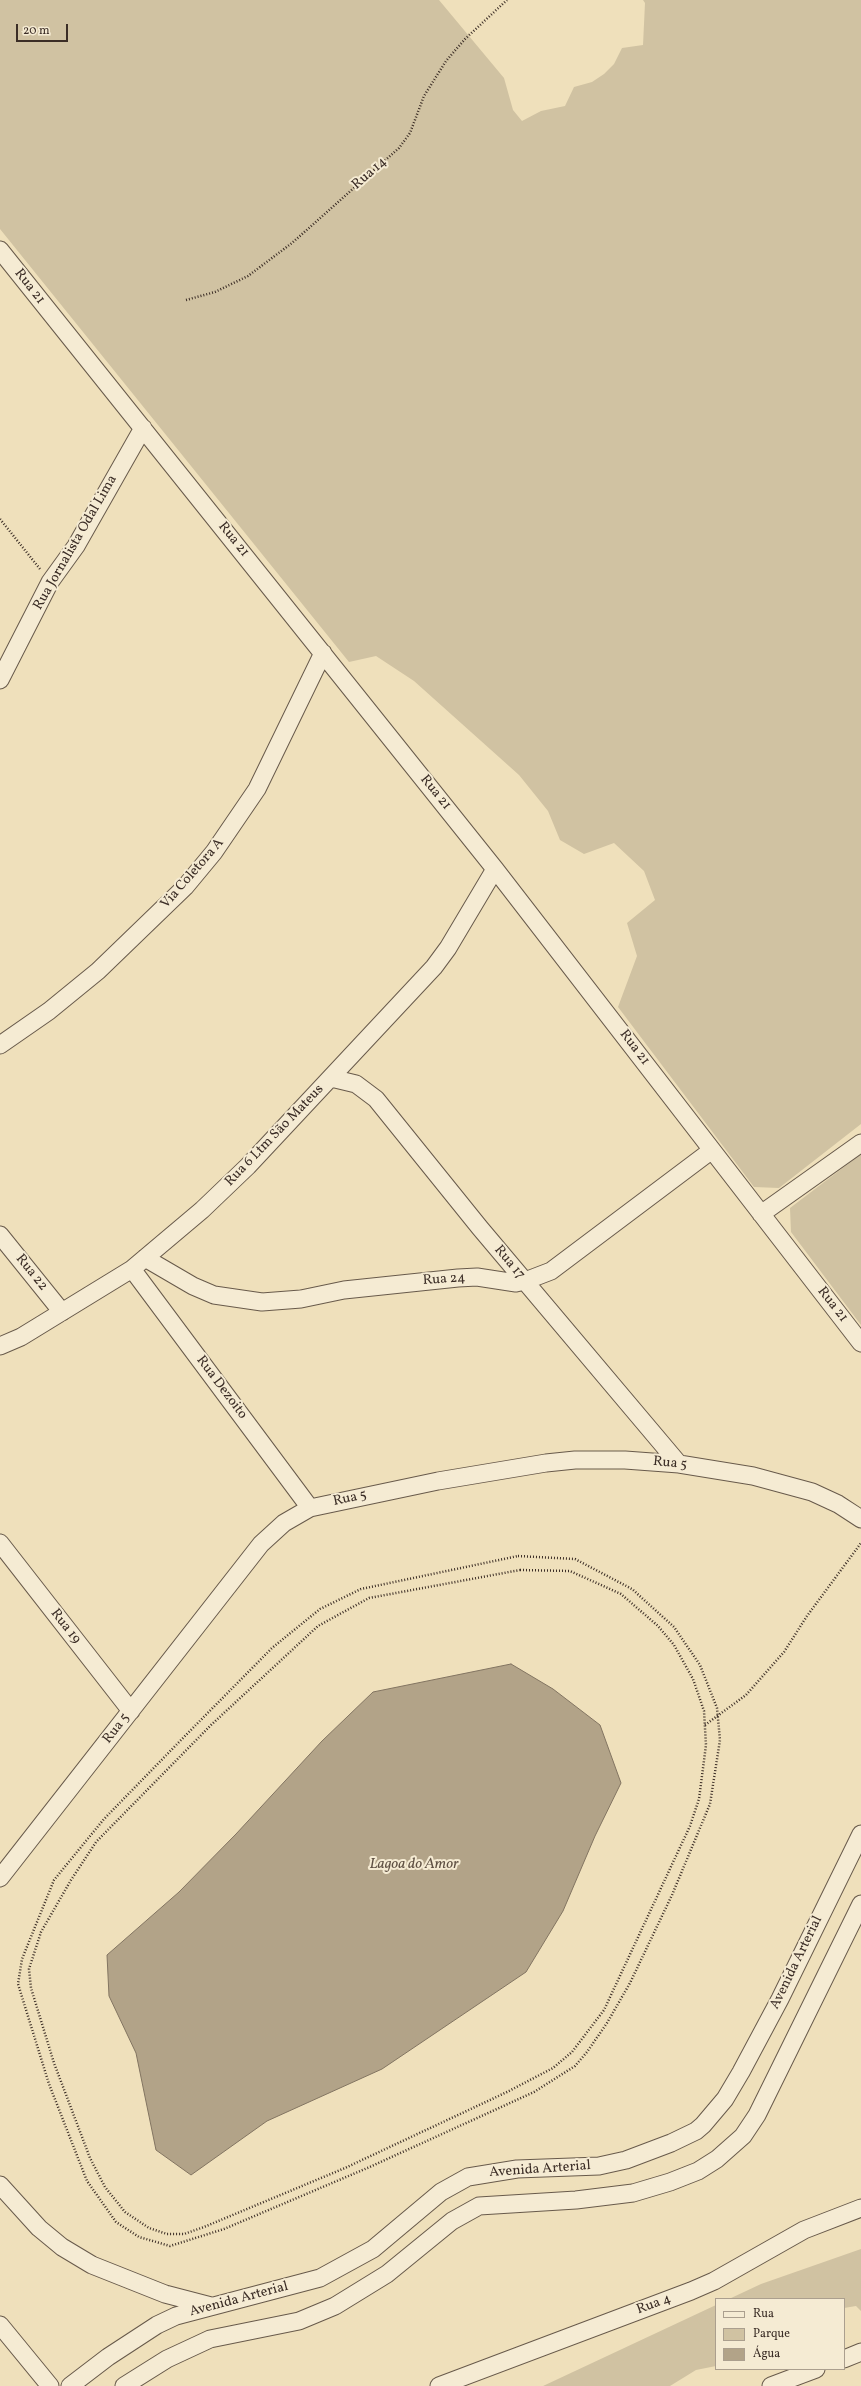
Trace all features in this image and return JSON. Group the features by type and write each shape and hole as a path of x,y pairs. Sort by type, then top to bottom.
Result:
{"street":[{"name":"Rua 21","path":"0,250 495,869 861,1343"},
{"name":"Rua Jornalista Odal Lima","path":"0,680 50,582 76,546 143,428"},
{"name":"Via Coletora A","path":"0,1045 50,1011 98,971 185,887 214,852 257,789 323,653"},
{"name":"Rua 6 Ltm São Mateus","path":"0,1346 21,1337 132,1269 202,1210 248,1166 434,967 448,948 495,869"},
{"name":"Rua 17","path":"331,1078 356,1084 376,1099 524,1282 679,1464"},
{"path":"761,1214 861,1143"},
{"name":"Rua 24","path":"145,1258 193,1286 214,1295 262,1302 301,1299 344,1290 458,1278 477,1277 516,1283 524,1282 551,1271 712,1150"},
{"name":"Rua 22","path":"0,1235 62,1312"},
{"name":"Rua Dezoito","path":"132,1269 310,1508"},
{"name":"Rua 5","path":"0,1878 261,1544 284,1523 310,1508 438,1481 546,1463 590,1460 679,1464 753,1476 812,1492 838,1504 861,1519"},
{"name":"Rua 19","path":"0,1543 131,1711"},
{"name":"Avenida Arterial","path":"70,2386 108,2357 157,2325 176,2316 320,2278 373,2249 441,2192 468,2178 516,2169 600,2166 626,2160 671,2143 696,2131 703,2126 725,2099 741,2072 780,1999 861,1834"},
{"path":"124,2386 167,2359 210,2339 299,2321 336,2306 387,2274 452,2221 479,2206 576,2200 633,2193 670,2182 698,2171 717,2159 742,2136 757,2115 861,1904"},
{"path":"0,2185 39,2228 62,2247 92,2265 158,2292 213,2307"},
{"name":"Rua 4","path":"439,2386 691,2291 714,2281 804,2230 861,2208"},
{"path":"0,2325 50,2386"},
{"path":"845,2358 861,2352"},
{"path":"771,2386 813,2370"}],"path":[{"name":"Rua 14","path":"186,300 215,292 248,276 292,243 399,148 410,133 424,96 446,60 465,39 507,0"},
{"path":"0,520 50,582"},
{"path":"705,1725 717,1718 746,1695 784,1652 807,1616 861,1543"},
{"path":"518,1556 574,1559 632,1588 674,1627 700,1665 717,1708 717,1718 720,1740 710,1804 672,1895 630,1983 607,2023 575,2066 534,2092 372,2166 224,2230 170,2246 138,2237 116,2222 87,2181 49,2084 18,1984 22,1959 54,1880 104,1819 272,1648 320,1609 361,1589 518,1556"},
{"path":"520,1570 570,1571 621,1594 658,1626 674,1645 693,1679 704,1711 705,1725 703,1777 699,1799 690,1826 604,2010 572,2052 553,2068 507,2092 345,2168 184,2234 167,2234 149,2228 125,2212 105,2187 90,2158 54,2063 32,1988 29,1969 41,1932 71,1880 96,1842 211,1725 303,1637 318,1626 369,1598 520,1570"}],"green space":[{"path":"0,0 439,0 504,78 513,110 522,121 541,111 565,106 574,87 592,82 604,74 614,64 622,48 643,45 645,3 643,0 861,0 861,1124 779,1188 754,1187 618,1007 637,956 627,923 655,900 644,871 614,843 584,854 560,840 548,811 519,775 414,681 376,656 349,662 0,229"},
{"path":"861,1154 861,1325 791,1232 790,1208"},
{"path":"861,2249 861,2311 856,2306 845,2308 845,2298 731,2298 761,2284"},
{"path":"715,2305 715,2366 696,2370 670,2386 543,2386"}],"water":[{"name":"Lagoa do Amor","path":"511,1664 553,1689 600,1725 621,1783 595,1836 563,1911 526,1972 382,2069 267,2121 191,2175 156,2150 136,2053 109,1996 107,1955 179,1892 236,1834 322,1741 373,1692"}]}
